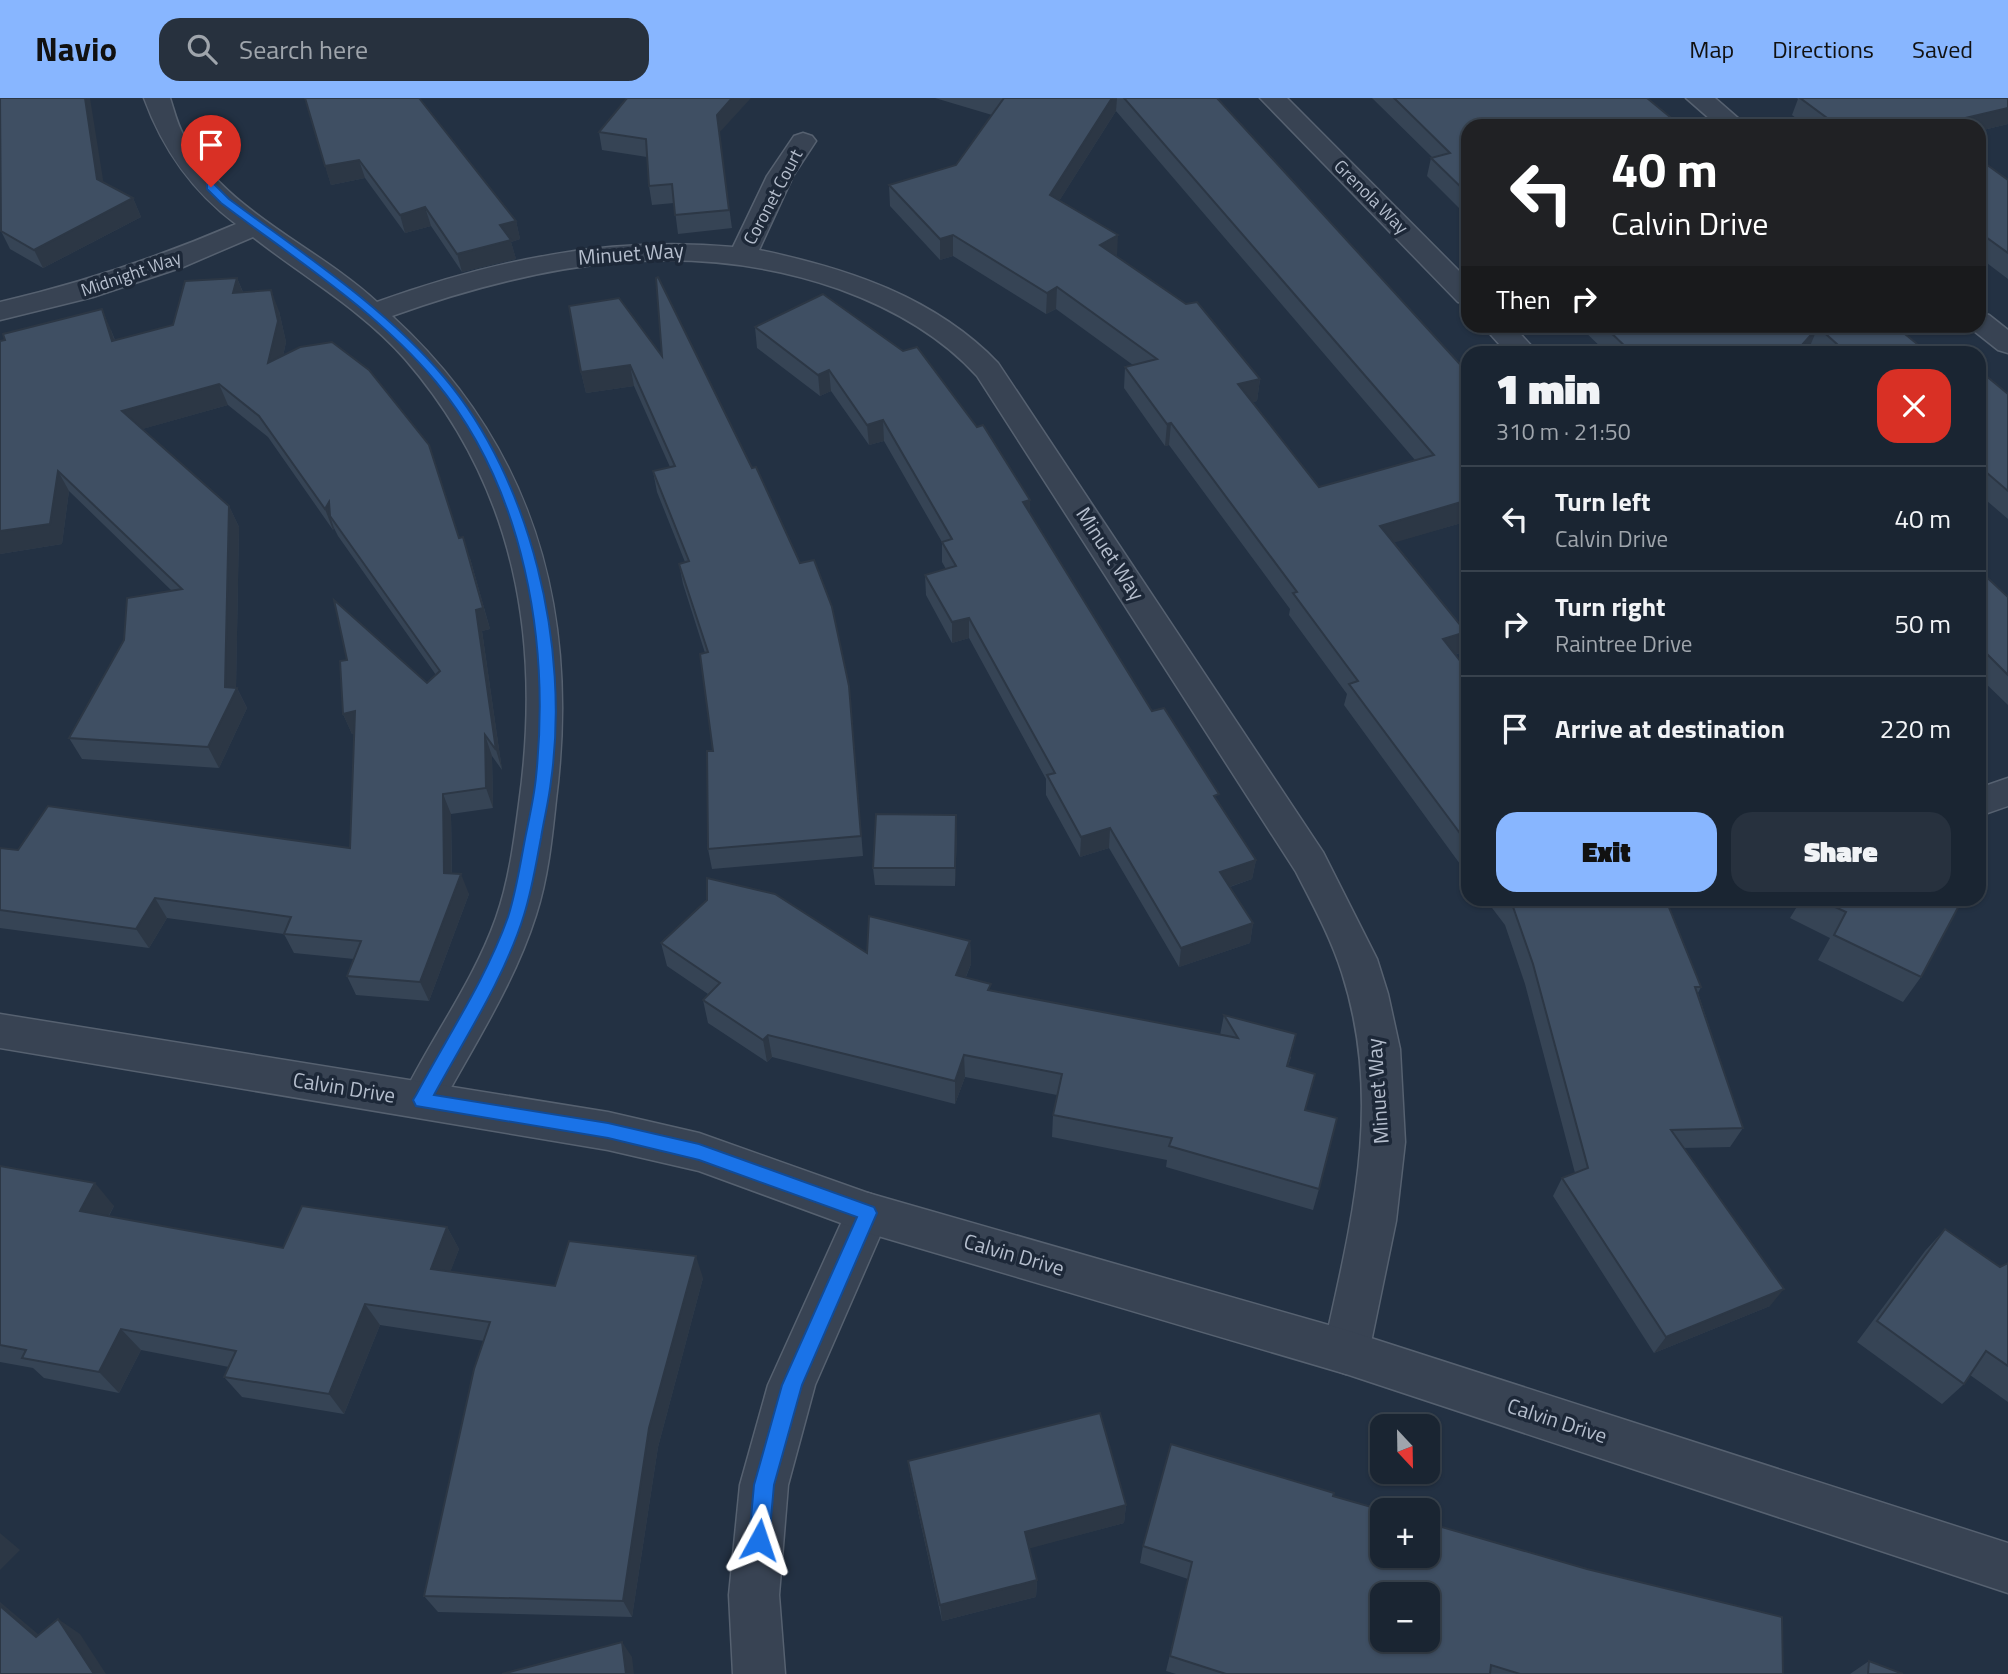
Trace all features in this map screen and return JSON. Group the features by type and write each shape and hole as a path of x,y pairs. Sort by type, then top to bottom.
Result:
{"street":[{"path":"157,98 174,144 196,173 225,201 374,313 440,380 482,442 505,488 530,562 541,618 548,711 544,779 515,918 486,983 422,1100"},
{"name":"Grenola Way","path":"1273,98 1461,289"},
{"path":"1699,98 1725,119"},
{"name":"Coronet Court","path":"743,254 780,176 803,141"},
{"name":"Midnight Way","path":"0,312 96,287 173,261 258,225"},
{"name":"Minuet Way","path":"374,313 430,292 492,274 585,256 648,250 702,250 791,263 841,278 888,298 950,336 984,365 1310,862 1343,924 1368,992 1381,1065 1384,1143 1373,1223 1346,1352"},
{"path":"1986,327 2008,344"},
{"path":"1504,333 1517,346"},
{"path":"1986,800 2008,792"},
{"name":"Calvin Drive","path":"0,1031 608,1131 699,1152 868,1213 1346,1352 2008,1568"},
{"path":"759,1674 754,1595 764,1485 792,1385 868,1213"}],"building":[{"path":"0,98 85,98 97,179 133,198 34,250 1,231"},
{"path":"305,98 419,98 516,221 500,225 511,240 457,254 425,207 400,215 359,160 325,166"},
{"path":"627,98 732,98 717,115 729,210 675,215 672,184 649,186 646,139 599,132"},
{"path":"1004,98 1112,98 1050,195 1118,235 1100,245 1186,304 1197,302 1260,379 1238,384 1319,487 1434,455 1124,98 1217,98 1461,365 1461,502 1380,526 1461,626 1461,634 1443,639 1461,662 1461,835 1349,684 1358,681 1293,593 1297,592 1171,423 1167,424 1125,367 1157,359 1057,287 1047,293 953,235 940,239 889,185 956,165"},
{"path":"1394,98 1647,98 1672,119 1461,119 1461,187 1431,158 1450,153"},
{"path":"1800,98 2008,98 2008,108 1961,119 1828,119"},
{"path":"1986,164 2008,180 2008,253 1986,237"},
{"path":"658,277 752,468 756,467 800,563 814,560 832,607 849,686 861,836 708,849 707,751 713,751 700,654 708,652 679,564 689,561 653,471 675,466 630,365 581,372 569,306 619,298 662,356"},
{"path":"237,278 233,293 271,290 278,321 268,363 300,347 332,342 369,370 429,445 459,538 463,537 483,608 476,610 496,750 485,735 486,788 443,794 444,873 461,874 420,982 347,976 361,941 284,934 291,917 155,898 136,929 0,910 0,848 18,850 48,806 350,848 355,711 343,714 340,661 347,660 334,600 427,683 440,671 330,516 329,502 325,509 259,416 219,384 122,411 229,506 225,687 237,688 208,747 69,738 124,640 127,598 182,589 58,471 50,524 0,531 0,341 5,340 3,334 102,309 112,341 173,325 185,281"},
{"path":"823,294 903,351 917,347 977,427 983,425 1030,500 1023,502 1152,711 1164,708 1219,794 1214,796 1256,860 1220,872 1253,923 1181,948 1110,828 1081,837 1047,775 1055,773 969,618 952,622 925,575 956,566 942,542 952,539 883,420 867,425 829,370 818,375 755,327"},
{"path":"1611,333 1813,333 1801,346 1625,346"},
{"path":"1825,333 1904,333 1920,346 1839,346"},
{"path":"1986,376 2008,394 2008,491 1986,472"},
{"path":"1986,577 2008,597 2008,675 1986,653"},
{"path":"876,814 956,815 955,868 873,868"},
{"path":"707,878 775,894 867,953 869,916 970,941 956,975 991,984 988,990 1238,1038 1224,1015 1296,1034 1287,1066 1315,1074 1305,1110 1337,1118 1319,1189 1169,1146 1172,1138 1053,1115 1062,1074 964,1055 955,1081 768,1035 763,1040 703,1000 720,983 661,943 707,900"},
{"path":"1513,906 1668,906 1701,987 1695,987 1743,1128 1671,1130 1784,1289 1666,1337 1562,1178 1588,1168 1533,964"},
{"path":"1833,906 1959,906 1921,977 1834,935 1846,912"},
{"path":"0,1166 95,1183 80,1211 283,1248 302,1206 447,1227 431,1269 555,1286 569,1241 696,1256 649,1428 623,1601 424,1596 474,1369 490,1322 365,1304 329,1394 224,1377 236,1351 121,1329 99,1372 22,1358 26,1350 0,1345"},
{"path":"1945,1229 2000,1267 2008,1263 2008,1366 1986,1351 1964,1384 1877,1321"},
{"path":"1100,1413 1126,1505 1025,1532 1037,1580 940,1605 908,1461"},
{"path":"1171,1444 1334,1493 1333,1496 1370,1507 1370,1568 1440,1568 1440,1526 1587,1569 1782,1617 1783,1674 1520,1674 1491,1665 1490,1674 1226,1674 1170,1656 1192,1562 1143,1546"},
{"path":"0,1606 36,1637 58,1619 94,1674 0,1674"},
{"path":"622,1642 626,1674 502,1674"},
{"path":"1869,1661 1903,1674 1868,1674"}],"route":[{"path":"211,187 225,201 374,313 440,380 482,442 505,488 530,562 541,618 548,711 544,779 524,886 515,918 486,983 422,1100 608,1131 699,1152 868,1213 792,1385 764,1485 759,1540"}]}
